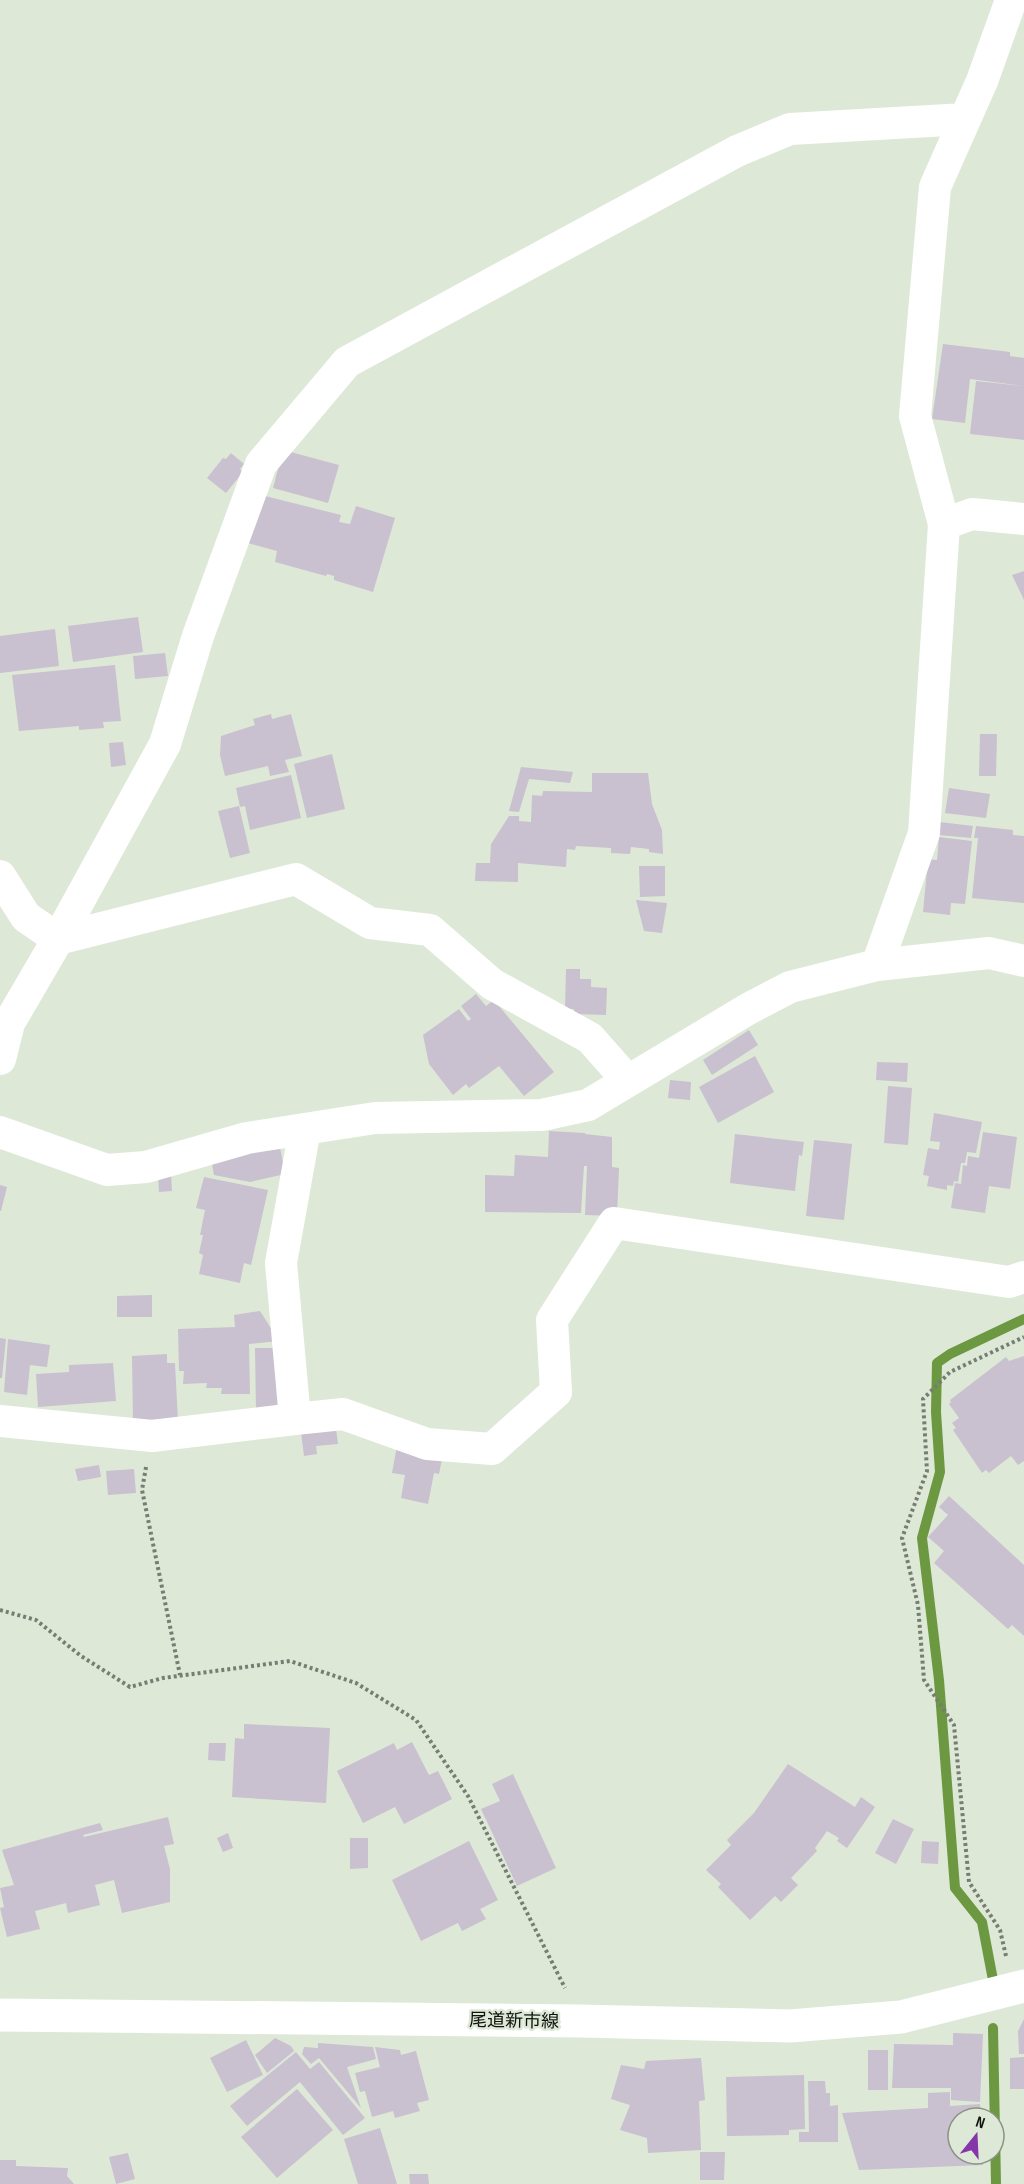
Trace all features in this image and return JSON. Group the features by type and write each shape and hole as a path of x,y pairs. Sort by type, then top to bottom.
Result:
{"main road":[{"name":"尾道新市線","path":"0,2015 581,2021 790,2026 902,2017 1019,1987"}],"street":[{"path":"877,965 924,833 944,524 915,416 936,187 982,81 1011,0"},
{"path":"982,81 1024,36"},
{"path":"0,1059 4,1023 58,939 165,744 198,636 261,464 348,362 736,152 790,129 965,119"},
{"path":"944,524 972,514 1024,519"},
{"path":"0,876 26,917 58,939 296,879 370,923 430,930 492,984 590,1038 628,1081"},
{"path":"0,1132 107,1170 146,1167 247,1138 375,1118 542,1115 588,1105 748,1009 790,987 877,965 989,953 1024,961"},
{"path":"295,1419 281,1263 305,1129"},
{"path":"0,1421 152,1436 343,1414 427,1444 492,1449 556,1392 552,1320 614,1223 1009,1282 1024,1277"}],"path":[{"path":"1019,1987 1000,1930 969,1882 954,1725 924,1680 918,1605 902,1538 927,1471 922,1399 950,1372 1024,1338"},
{"path":"152,1436 142,1490 180,1675"},
{"path":"0,1610 36,1620 81,1656 130,1687 180,1675 290,1660 356,1683 416,1720 468,1796 581,2021"}],"building":[{"path":"943,344 1010,352 1010,356 1024,358 1024,386 970,379 965,423 932,419"},
{"path":"976,381 1024,386 1024,440 970,434"},
{"path":"283,450 339,465 328,503 273,488"},
{"path":"231,453 244,464 240,469 243,472 226,493 207,478 223,458 226,459"},
{"path":"257,494 341,515 339,522 350,524 356,506 395,518 373,592 334,580 334,576 327,574 326,576 275,562 277,551 244,542"},
{"path":"1024,571 1024,600 1012,575"},
{"path":"138,617 143,652 73,662 68,626"},
{"path":"55,629 59,666 0,673 0,636"},
{"path":"165,653 168,676 135,679 133,656"},
{"path":"115,665 121,721 103,722 104,728 79,730 79,726 19,731 12,675"},
{"path":"271,714 272,719 291,714 302,756 285,760 289,772 270,776 268,766 225,776 220,755 221,736 255,725 253,719"},
{"path":"980,734 997,734 996,776 979,776"},
{"path":"123,742 126,765 111,767 109,743"},
{"path":"332,754 345,809 307,818 294,764"},
{"path":"521,767 573,772 570,783 529,779 519,812 509,811"},
{"path":"592,773 648,773 652,804 662,830 663,854 649,852 649,849 631,847 630,854 611,853 611,848 576,846 575,850 567,849 566,867 518,863 518,882 475,881 476,863 490,863 491,844 509,816 519,816 519,821 531,822 532,795 542,796 543,791 592,792"},
{"path":"291,775 301,818 250,830 245,806 240,807 236,788"},
{"path":"949,788 990,794 986,818 945,813"},
{"path":"239,806 250,853 230,858 218,811"},
{"path":"940,822 973,826 971,838 939,835"},
{"path":"976,826 1013,830 1013,835 1024,836 1024,903 972,898 978,838 974,838"},
{"path":"939,837 972,841 965,904 951,903 950,915 923,912 928,859 937,860"},
{"path":"639,866 665,866 665,896 640,897"},
{"path":"636,900 667,903 662,933 644,931"},
{"path":"566,969 580,969 580,979 591,979 591,987 607,988 606,1015 574,1014 574,1009 565,1009"},
{"path":"476,994 486,1006 494,1000 554,1072 524,1096 499,1066 469,1088 466,1084 453,1095 429,1064 423,1035 459,1009 468,1021 471,1019 461,1006"},
{"path":"749,1030 758,1045 712,1075 703,1060"},
{"path":"755,1056 774,1092 718,1123 699,1087"},
{"path":"877,1062 908,1063 907,1082 876,1080"},
{"path":"670,1080 691,1082 690,1100 668,1098"},
{"path":"888,1086 912,1088 908,1145 884,1143"},
{"path":"934,1113 982,1122 976,1153 967,1152 965,1163 961,1163 958,1182 954,1181 953,1186 947,1185 947,1190 927,1186 929,1176 923,1175 928,1148 939,1150 940,1142 930,1141"},
{"path":"549,1131 612,1137 612,1167 619,1168 617,1216 585,1215 587,1166 584,1166 581,1213 485,1212 485,1175 514,1176 515,1155 548,1157"},
{"path":"983,1132 1017,1137 1010,1189 989,1186 985,1213 951,1208 955,1183 961,1184 963,1165 967,1166 968,1156 979,1158"},
{"path":"735,1134 804,1142 802,1156 799,1155 795,1191 730,1183"},
{"path":"814,1140 852,1144 844,1220 806,1216"},
{"path":"279,1142 285,1174 250,1182 214,1175 210,1153"},
{"path":"158,1175 171,1175 172,1191 159,1192"},
{"path":"204,1177 268,1190 251,1265 244,1263 240,1283 199,1274 203,1255 199,1253 203,1235 200,1235 205,1210 196,1208"},
{"path":"0,1185 7,1187 1,1211 0,1211"},
{"path":"152,1295 152,1317 117,1317 117,1296"},
{"path":"260,1311 279,1341 249,1344 250,1394 221,1394 222,1388 206,1388 207,1383 183,1384 184,1371 179,1371 178,1329 235,1327 234,1315"},
{"path":"0,1338 6,1339 2,1378 0,1378"},
{"path":"8,1339 50,1345 47,1367 30,1365 27,1395 4,1392"},
{"path":"255,1348 281,1348 283,1409 256,1410"},
{"path":"167,1354 167,1363 175,1363 178,1422 133,1423 132,1356"},
{"path":"1024,1356 1024,1461 1018,1465 1011,1456 989,1473 986,1470 982,1473 953,1430 956,1428 952,1423 959,1418 949,1404 950,1400 1006,1357 1009,1361"},
{"path":"113,1363 116,1401 38,1407 36,1374 69,1372 69,1365"},
{"path":"335,1421 338,1444 316,1446 317,1454 304,1456 301,1432"},
{"path":"397,1446 443,1454 439,1474 434,1473 428,1504 401,1498 405,1475 392,1473"},
{"path":"99,1465 101,1477 78,1481 75,1469"},
{"path":"134,1469 136,1493 108,1495 106,1471"},
{"path":"949,1496 1024,1565 1024,1636 1012,1625 1008,1629 934,1563 944,1551 928,1537 948,1515 939,1507"},
{"path":"244,1724 330,1728 326,1803 232,1797 235,1738 244,1739"},
{"path":"412,1742 429,1775 438,1771 452,1799 404,1824 395,1807 363,1823 337,1771 394,1743 397,1750"},
{"path":"209,1743 226,1743 225,1761 208,1760"},
{"path":"788,1764 855,1807 861,1797 875,1807 847,1848 837,1841 839,1838 827,1831 815,1848 817,1851 791,1878 798,1885 781,1902 775,1896 750,1920 718,1887 721,1884 706,1870 731,1845 727,1840 754,1813"},
{"path":"513,1774 556,1868 517,1886 481,1809 500,1801 492,1784"},
{"path":"168,1817 174,1844 164,1846 170,1869 170,1902 122,1913 114,1880 95,1885 100,1905 68,1913 66,1903 35,1911 40,1929 7,1937 0,1908 4,1907 0,1888 14,1885 2,1850 100,1823 103,1830 83,1835 84,1837"},
{"path":"893,1819 914,1829 896,1864 875,1853"},
{"path":"228,1833 233,1848 223,1852 217,1838"},
{"path":"350,1838 368,1838 368,1868 350,1869"},
{"path":"469,1841 498,1900 480,1909 486,1919 462,1931 458,1923 421,1941 392,1880"},
{"path":"922,1841 939,1842 938,1864 921,1863"},
{"path":"1024,2019 1024,2054 1019,2054 1018,2031"},
{"path":"953,2033 983,2034 980,2102 951,2100 951,2088 892,2088 894,2044 953,2045"},
{"path":"275,2038 291,2046 294,2051 267,2073 255,2055"},
{"path":"246,2040 263,2075 227,2092 210,2058"},
{"path":"318,2043 373,2047 376,2059 347,2067 361,2108 319,2058 311,2064 302,2054 304,2047 318,2048"},
{"path":"375,2047 400,2050 401,2055 416,2051 429,2100 417,2103 420,2111 395,2118 393,2111 372,2117 365,2091 360,2092 355,2073 380,2067"},
{"path":"868,2050 888,2050 888,2090 868,2090"},
{"path":"296,2052 310,2069 319,2062 365,2118 343,2135 300,2082 247,2126 230,2106"},
{"path":"1024,2057 1024,2089 1010,2089 1010,2058"},
{"path":"701,2058 705,2100 699,2101 701,2150 648,2153 647,2138 620,2130 630,2105 611,2099 621,2065 644,2069 646,2061"},
{"path":"804,2075 805,2129 789,2130 789,2135 727,2136 726,2077"},
{"path":"808,2081 825,2081 826,2093 830,2093 830,2106 838,2105 838,2142 799,2142 799,2132 809,2132"},
{"path":"297,2089 333,2130 277,2178 241,2137"},
{"path":"950,2092 950,2106 946,2106 946,2166 958,2166 859,2170 842,2113 928,2108 928,2093"},
{"path":"980,2104 980,2106 950,2106"},
{"path":"380,2128 397,2184 358,2184 344,2139"},
{"path":"700,2152 725,2152 724,2180 700,2180"},
{"path":"128,2153 135,2179 116,2184 109,2157"},
{"path":"0,2160 16,2160 16,2166 68,2168 67,2176 74,2184 0,2184"},
{"path":"409,2174 428,2174 429,2184 410,2184"}],"waterway":[{"path":"993,1980 982,1922 955,1888 939,1680 922,1538 940,1472 936,1412 937,1363 950,1354 1024,1319"},
{"path":"993,2028 996,2184"}]}
